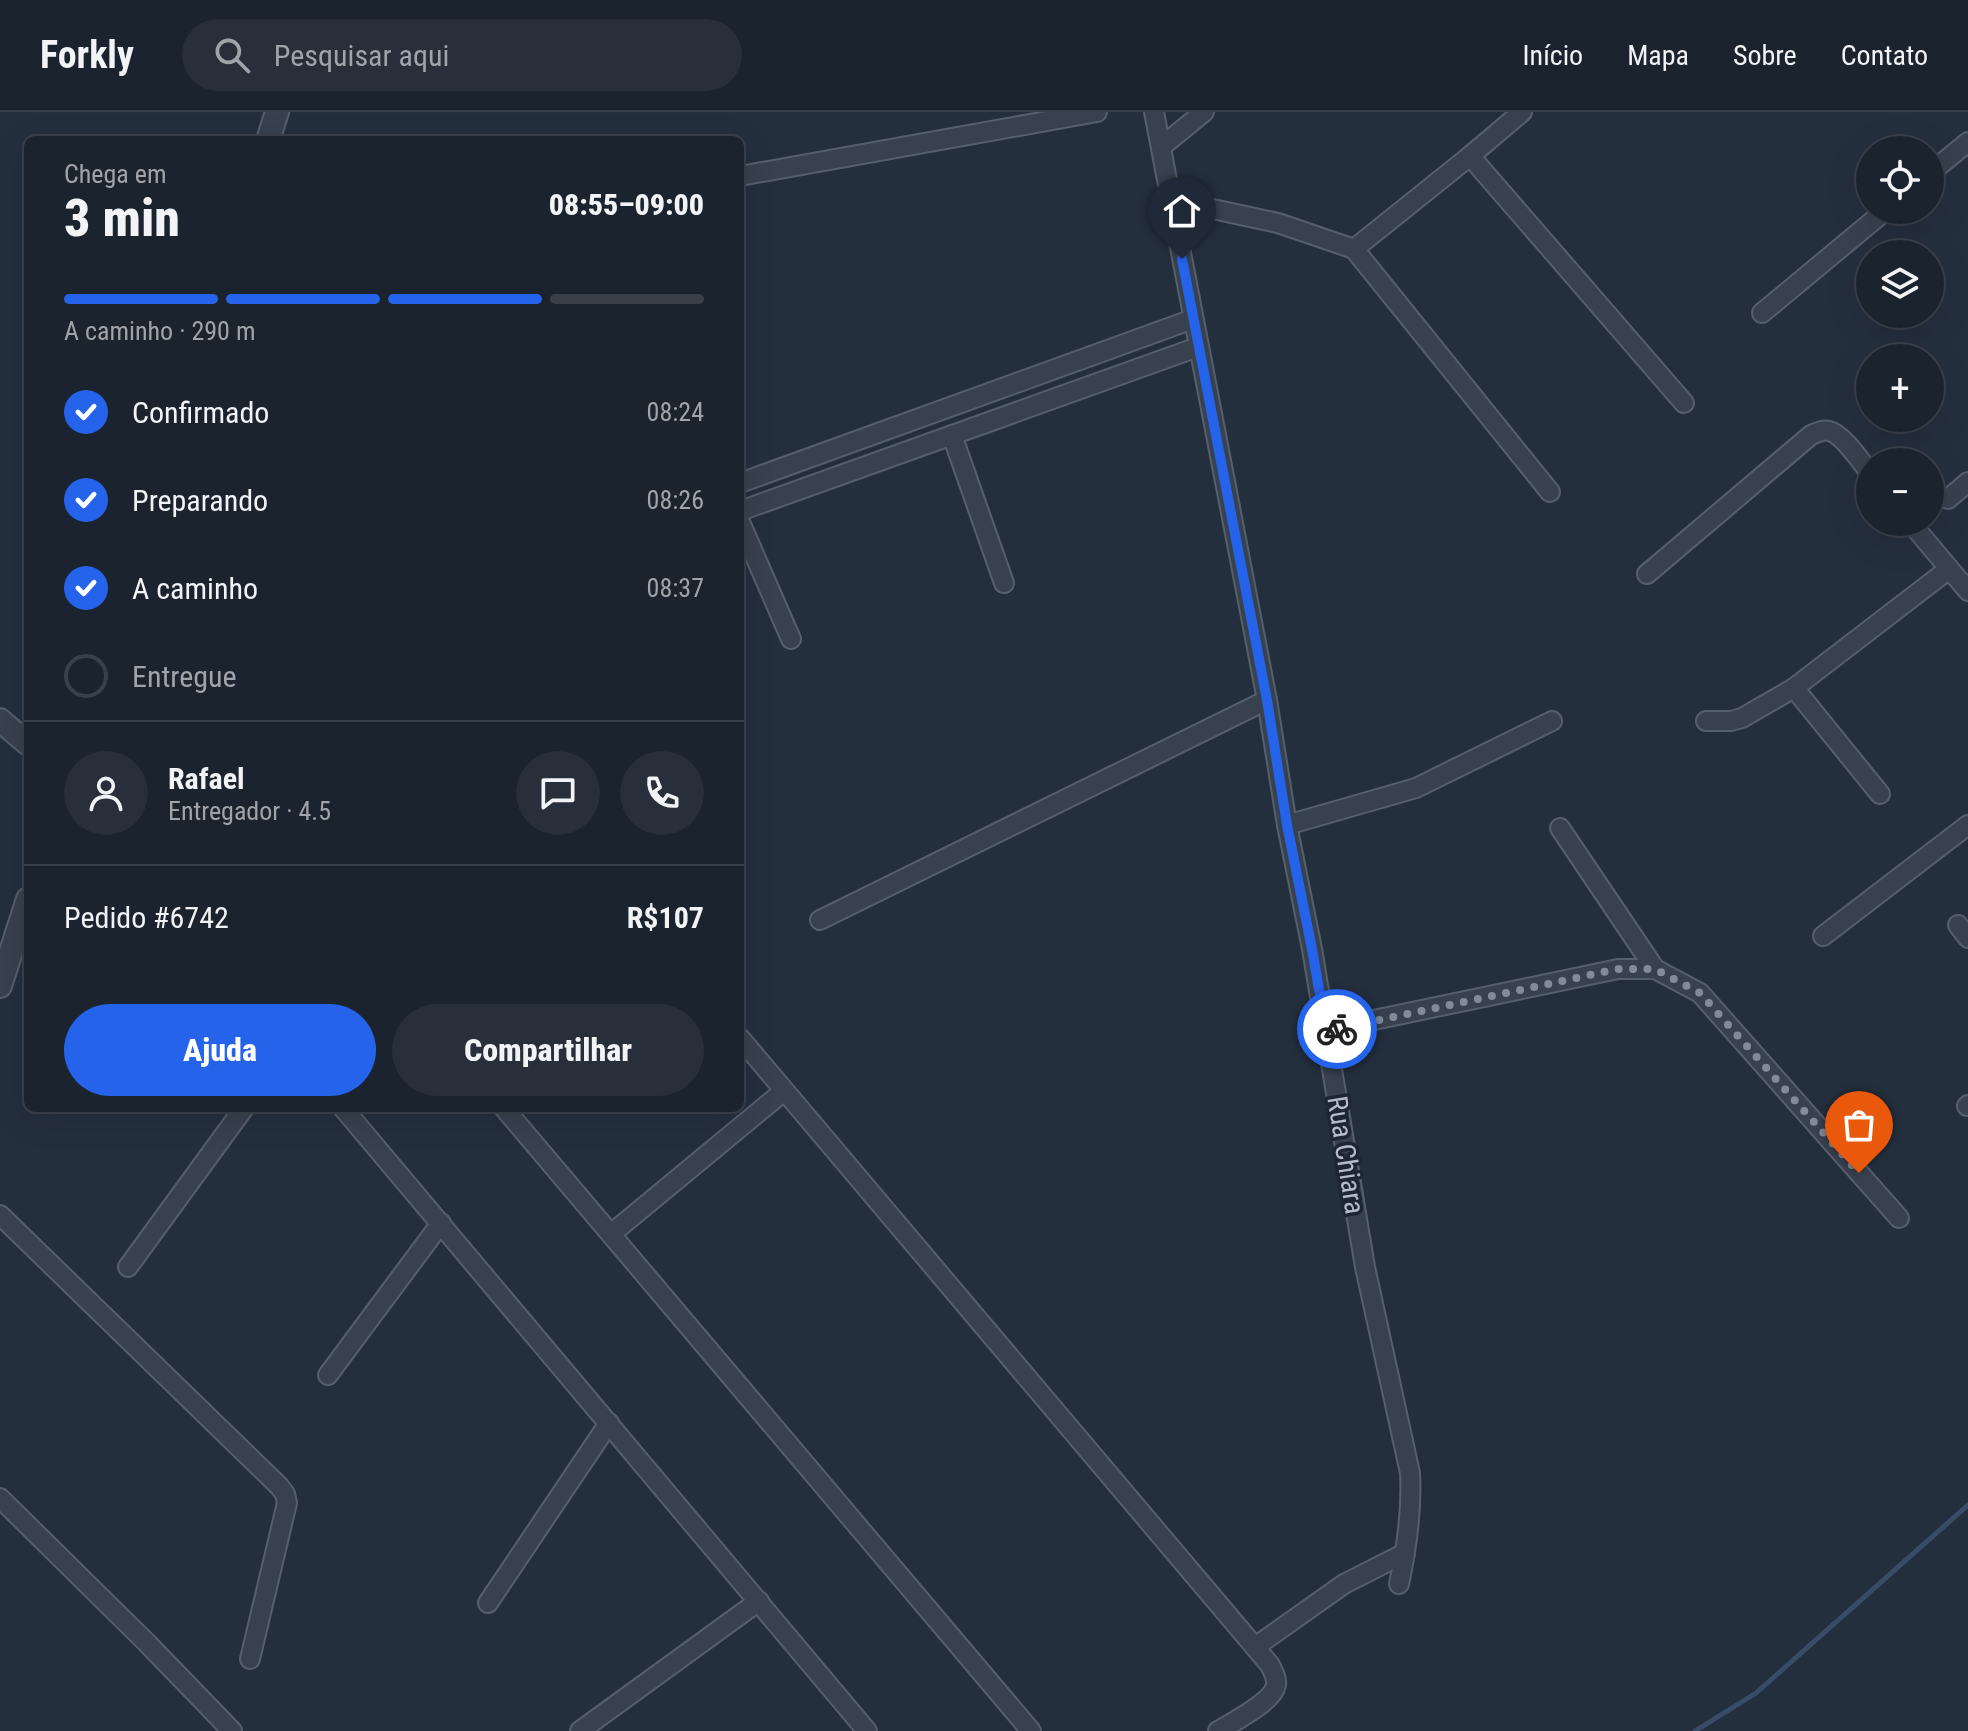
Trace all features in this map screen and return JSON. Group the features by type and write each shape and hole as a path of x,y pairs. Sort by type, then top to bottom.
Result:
{"street":[{"path":"269,136 277,112"},
{"path":"744,175 1097,112"},
{"name":"Rua Chiara","path":"1154,112 1267,700 1365,1267 1410,1473 1411,1499 1399,1584"},
{"path":"1161,147 1204,112"},
{"path":"1354,249 1522,112"},
{"path":"1944,162 1968,142"},
{"path":"1470,156 1684,403"},
{"path":"1171,200 1278,223 1354,249 1550,492"},
{"path":"1762,313 1869,224"},
{"path":"744,482 1193,319"},
{"path":"744,510 1198,347"},
{"path":"1647,574 1811,435 1829,431 1839,436 1856,456"},
{"path":"952,435 1004,583"},
{"path":"1948,499 1968,482"},
{"path":"744,531 791,639"},
{"path":"1922,536 1968,591"},
{"path":"1706,721 1742,718 1794,688 1949,569"},
{"path":"1794,688 1880,794"},
{"path":"820,920 1267,700"},
{"path":"0,720 24,741"},
{"path":"1287,825 1416,788 1552,721"},
{"path":"1823,936 1968,825"},
{"path":"1560,828 1655,969 1700,993 1899,1218"},
{"path":"0,986 24,911"},
{"path":"1326,1030 1618,969 1655,969"},
{"path":"744,1043 1270,1665 1276,1677 1273,1692 1218,1731"},
{"path":"611,1234 784,1091"},
{"path":"128,1267 241,1112"},
{"path":"346,1112 867,1731"},
{"path":"507,1112 1031,1731"},
{"path":"0,1215 285,1494 287,1503 250,1659"},
{"path":"328,1375 441,1223"},
{"path":"488,1603 609,1423"},
{"path":"0,1498 232,1731"},
{"path":"1255,1647 1344,1584 1405,1553"},
{"path":"580,1731 759,1601"}],"waterway":[{"path":"1695,1731 1756,1693 1968,1505"}],"way so far":[{"path":"1337,1029 1618,969 1655,969 1700,993 1859,1173"}],"route":[{"path":"1182,259 1267,700 1326,1030 1337,1029"}]}
